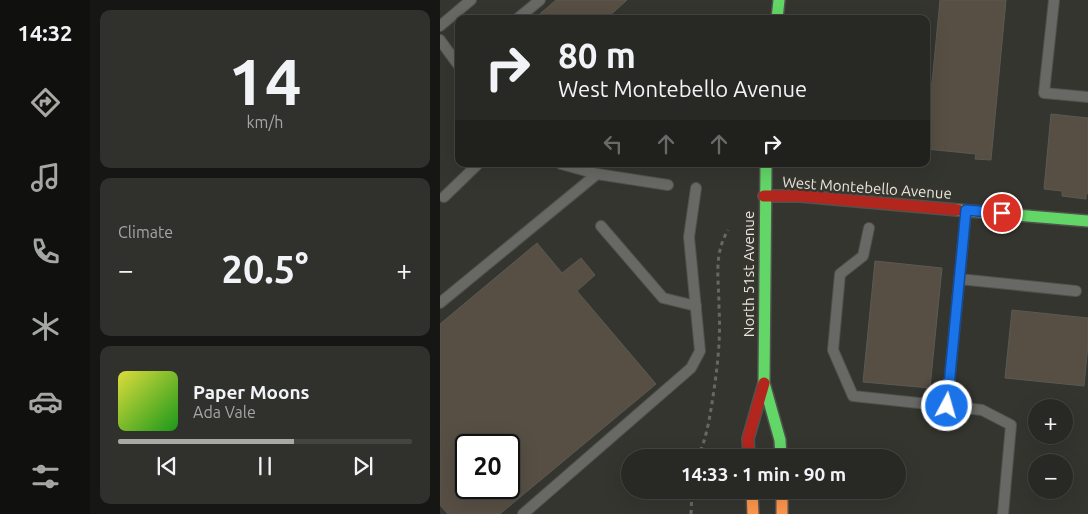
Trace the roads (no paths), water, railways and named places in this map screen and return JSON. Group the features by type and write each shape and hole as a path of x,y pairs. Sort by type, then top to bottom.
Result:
{"main road":[{"path":"777,15 779,0"},
{"name":"North 51st Avenue","path":"766,167 764,196 764,384 780,440 780,449"},
{"name":"West Montebello Avenue","path":"764,196 800,196 1088,221"},
{"name":"North 51st Avenue","path":"749,449 748,439 764,384"},
{"path":"753,499 754,514"},
{"path":"782,499 782,514"}],"lane":[{"path":"440,26 471,0"},
{"path":"522,15 540,0"},
{"path":"1054,0 1044,93 1088,97"},
{"path":"440,40 455,61"},
{"path":"441,196 475,167"},
{"path":"572,167 597,174 668,185"},
{"path":"591,167 597,174"},
{"path":"440,304 597,174"},
{"path":"523,514 691,368 700,351 689,237 696,188"},
{"path":"947,406 966,210"},
{"path":"601,226 663,298 696,306"},
{"path":"869,228 863,256 840,274 833,350 853,396 982,410 1011,425 1003,514"},
{"path":"959,279 1076,291"}]}
